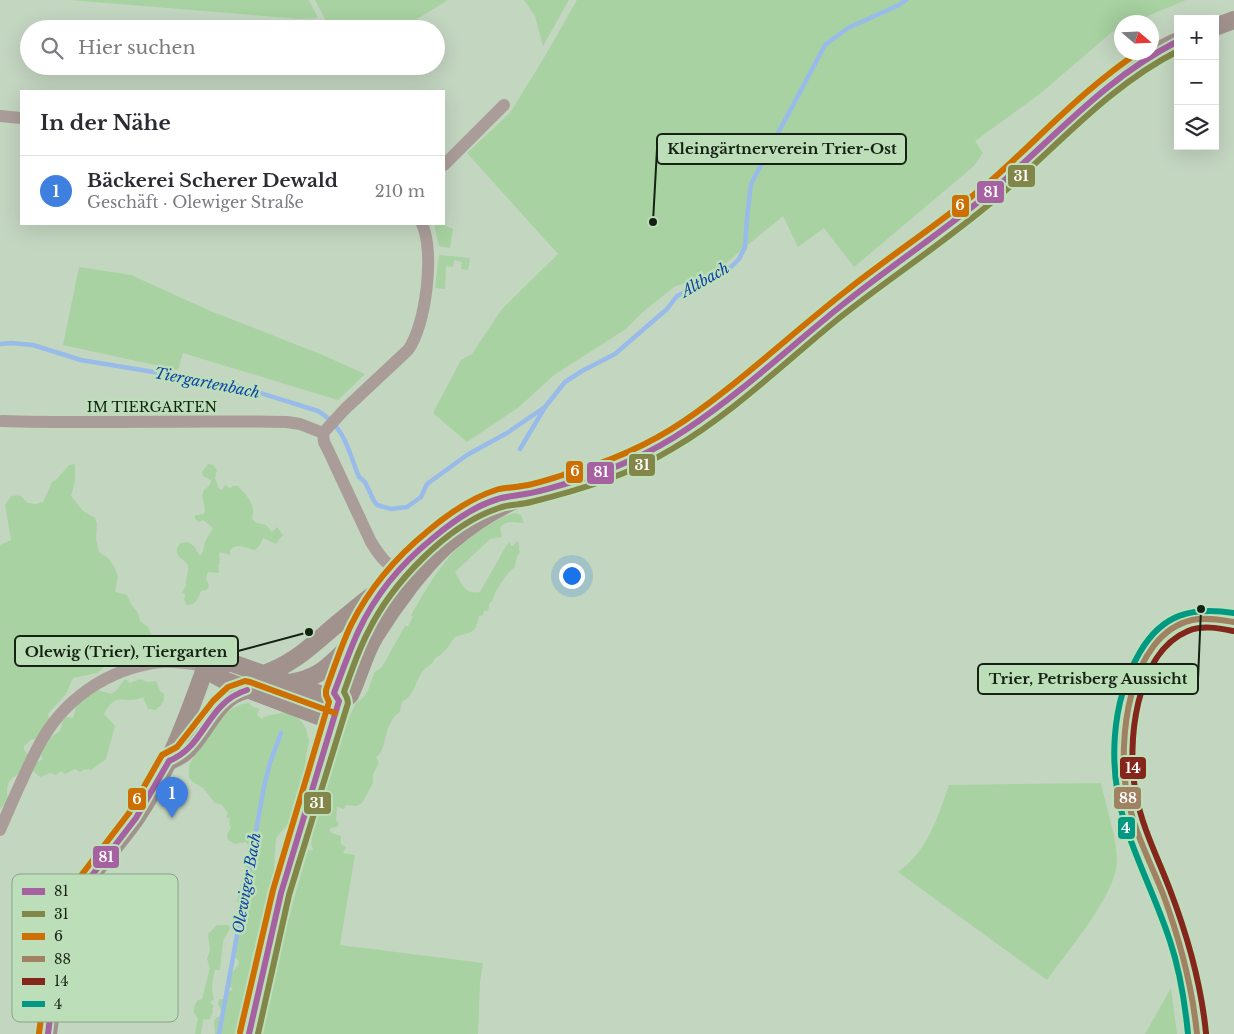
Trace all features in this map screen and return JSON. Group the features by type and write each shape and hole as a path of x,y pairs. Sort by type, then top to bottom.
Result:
{"main road":[{"path":"1219,25 1234,20"},
{"path":"339,701 334,693 352,644 385,585 397,571 440,532 473,509 504,497 528,494 620,466 653,450 692,425 721,404 834,311 973,208 1099,94 1136,64 1174,42"},
{"path":"206,666 224,662 342,702 350,695 376,635 424,569 447,544 464,530 486,515 528,494"},
{"path":"262,674 280,668 297,658 350,612 385,585"},
{"path":"289,683 306,680 321,672 352,644"},
{"path":"206,666 215,675 247,690 332,721"},
{"path":"92,874 136,818 169,761 206,666"},
{"path":"169,761 183,754 220,706 234,694 247,690"},
{"path":"249,1034 281,893 339,701"}],"street":[{"path":"445,164 504,105"},
{"path":"0,116 20,118"},
{"path":"422,225 428,242 429,256 421,317 414,342 330,425 324,442 371,542 386,561 397,571 409,573 424,569"},
{"name":"IM TIERGARTEN","path":"2,421 47,423 123,421 287,422 330,425"},
{"path":"1198,1034 1194,999 1183,954 1131,812 1122,756 1123,733 1130,700 1139,673 1151,649 1159,640 1192,620 1206,619 1234,622"},
{"path":"2,823 38,746 61,713 81,694 95,684 132,667 162,662 206,666"}],"green space":[{"path":"70,0 309,0 318,18 301,19"},
{"path":"315,0 448,0 416,20 325,20"},
{"path":"524,0 569,0 543,46 535,16"},
{"path":"577,0 1186,0 1150,15 1114,15 1114,31 1041,93 975,141 983,153 974,166 854,267 824,228 798,247 783,216 715,272 674,287 644,311 626,329 554,375 519,407 467,442 433,413 461,360 472,354 502,309 558,254 467,153 510,113"},
{"path":"434,225 444,225 453,229 450,248 439,246"},
{"path":"439,255 470,258 468,270 461,269 462,262 454,260 453,267 446,266 445,289 435,288"},
{"path":"79,267 131,275 208,310 325,356 365,374 338,400 183,353 178,370 63,345"},
{"path":"75,464 75,481 71,496 83,511 95,518 99,552 108,558 115,568 118,577 115,592 127,595 138,613 140,621 148,627 152,636 145,646 127,657 120,654 115,643 110,660 97,673 73,678 66,694 48,714 49,721 38,739 32,739 24,746 24,750 28,754 20,773 12,778 8,784 8,801 0,809 0,545 11,540 5,505 11,496 15,495 21,496 28,503 36,504 43,502 52,482 69,465"},
{"path":"208,464 213,465 217,470 215,478 219,489 222,490 225,485 230,488 238,486 252,504 252,518 257,523 267,526 272,532 277,527 283,535 276,544 263,538 255,550 236,546 230,550 230,555 220,552 219,573 208,572 206,578 209,586 207,590 201,591 195,603 187,605 184,601 185,594 182,592 186,586 188,566 178,555 177,548 180,543 188,542 194,546 200,556 213,528 203,520 198,522 194,517 204,514 205,507 202,496 204,490 210,485 211,480 203,476 202,472"},
{"path":"516,513 521,515 524,523 511,522 502,525 500,528 502,537 490,539 455,572 467,590 470,592 480,592 506,546 510,542 511,546 513,546 517,541 520,552 517,556 515,567 501,583 487,611 484,611 483,615 479,616 474,630 455,637 444,651 422,672 412,693 402,702 400,712 390,723 383,748 376,757 379,763 373,774 373,783 362,803 357,806 346,805 344,809 337,807 336,820 339,824 337,827 329,830 341,836 341,844 346,847 343,853 355,855 340,945 483,963 480,982 478,1034 258,1034 266,997 308,850 313,850 311,844 314,826 347,721 356,703 364,697 374,673 382,667 405,626 408,626 413,617 411,615 444,564 453,553 476,533 509,514"},
{"path":"240,673 306,696 305,701 239,678"},
{"path":"140,679 147,682 156,681 160,691 164,694 163,701 156,710 148,709 143,697 131,700 117,700 109,706 104,714 115,726 106,759 91,770 85,769 80,772 75,769 65,774 61,771 56,775 50,773 40,777 34,772 32,768 43,759 41,755 47,740 60,731 63,720 66,717 73,718 77,703 98,690 111,694 117,690 124,680 130,683"},
{"path":"249,703 259,709 257,715 262,719 287,712 296,716 302,722 309,741 306,756 309,772 308,781 294,803 288,824 276,838 275,875 272,883 275,890 267,924 259,938 260,947 257,963 253,967 252,976 256,985 249,994 253,1001 249,1019 241,1026 241,1034 215,1034 214,1021 217,1017 224,1016 218,1004 219,999 225,999 227,994 233,989 227,985 228,974 233,972 239,964 233,955 238,925 237,908 240,904 237,902 250,848 246,842 235,844 228,840 227,835 231,827 229,825 230,819 226,817 228,813 222,805 215,803 203,788 189,778 189,766 208,727 229,710"},
{"path":"1101,783 1115,840 1117,859 1115,873 1101,905 1047,980 898,872 908,864 924,844 936,821 949,785"},
{"path":"217,925 228,925 230,928 223,941 220,970 215,970 213,977 214,999 210,1002 214,1006 213,1012 210,1019 203,1020 201,1034 195,1034 198,1018 194,1012 194,1007 198,1000 202,999 210,968 207,959 210,950 208,934"},
{"path":"1171,988 1177,1034 1145,1034"}],"waterway":[{"name":"Altbach","path":"0,344 33,345 81,360 238,386 318,411 327,417 340,432 359,477 365,482 377,505 391,509 407,507 421,497 427,484 467,455 507,433 545,407 565,382 615,354 667,309 677,296 723,273 739,259 745,247 751,184 825,45 848,28 906,0"},
{"name":"Olewiger Bach","path":"520,449 544,409"},
{"name":"Olewiger Bach","path":"219,1034 264,787 281,733"}],"transit line":[{"name":"81","path":"249,1034 281,893 339,701 334,693 365,618 390,580 400,569 440,532 480,506 501,498 542,491 600,473 644,454 687,429 748,383 865,287 999,185 1106,89 1128,72 1174,43"},
{"name":"31","path":"258,1034 289,895 348,703 344,692 358,654 378,613 406,576 441,542 479,516 503,507 527,503 604,481 639,467 694,435 737,404 838,319 986,207 1109,97 1131,80 1174,53"},
{"name":"6","path":"240,1032 273,890 329,702 326,690 351,625 375,586 394,563 416,541 436,525 460,507 478,497 499,489 538,483 595,465 641,446 684,421 746,374 846,291 976,193 1082,96 1128,60"},
{"name":"4","path":"1188,1034 1182,987 1174,952 1125,824 1116,781 1114,759 1115,736 1118,714 1130,672 1140,652 1158,629 1169,621 1192,612 1219,611 1234,613"},
{"name":"88","path":"1197,1034 1189,980 1175,928 1138,833 1127,794 1124,772 1126,720 1132,693 1141,668 1153,646 1170,630 1197,619 1234,622"},
{"name":"14","path":"1206,1033 1201,996 1183,925 1146,831 1139,807 1133,774 1132,751 1138,702 1146,679 1156,659 1170,642 1193,629 1216,628 1233,631"},
{"name":"6","path":"82,874 129,813 162,755 177,747 213,701 228,687 245,681 250,682 335,713"},
{"name":"81","path":"169,761 191,745 223,704 233,696 247,690"},
{"name":"81","path":"93,874 136,818 169,761"},
{"name":"6","path":"39,1033 40,1022"},
{"name":"81","path":"48,1034 49,1022"}],"place":[{"name":"Kleingärtnerverein Trier-Ost","path":"653,222"},
{"name":"Trier, Petrisberg Aussicht","path":"1201,609"},
{"name":"Olewig (Trier), Tiergarten","path":"309,632"},
{"name":"Bäckerei Scherer Dewald","path":"172,818"}],"water label":[{"name":"Tiergartenbach","path":"207,383"}]}
